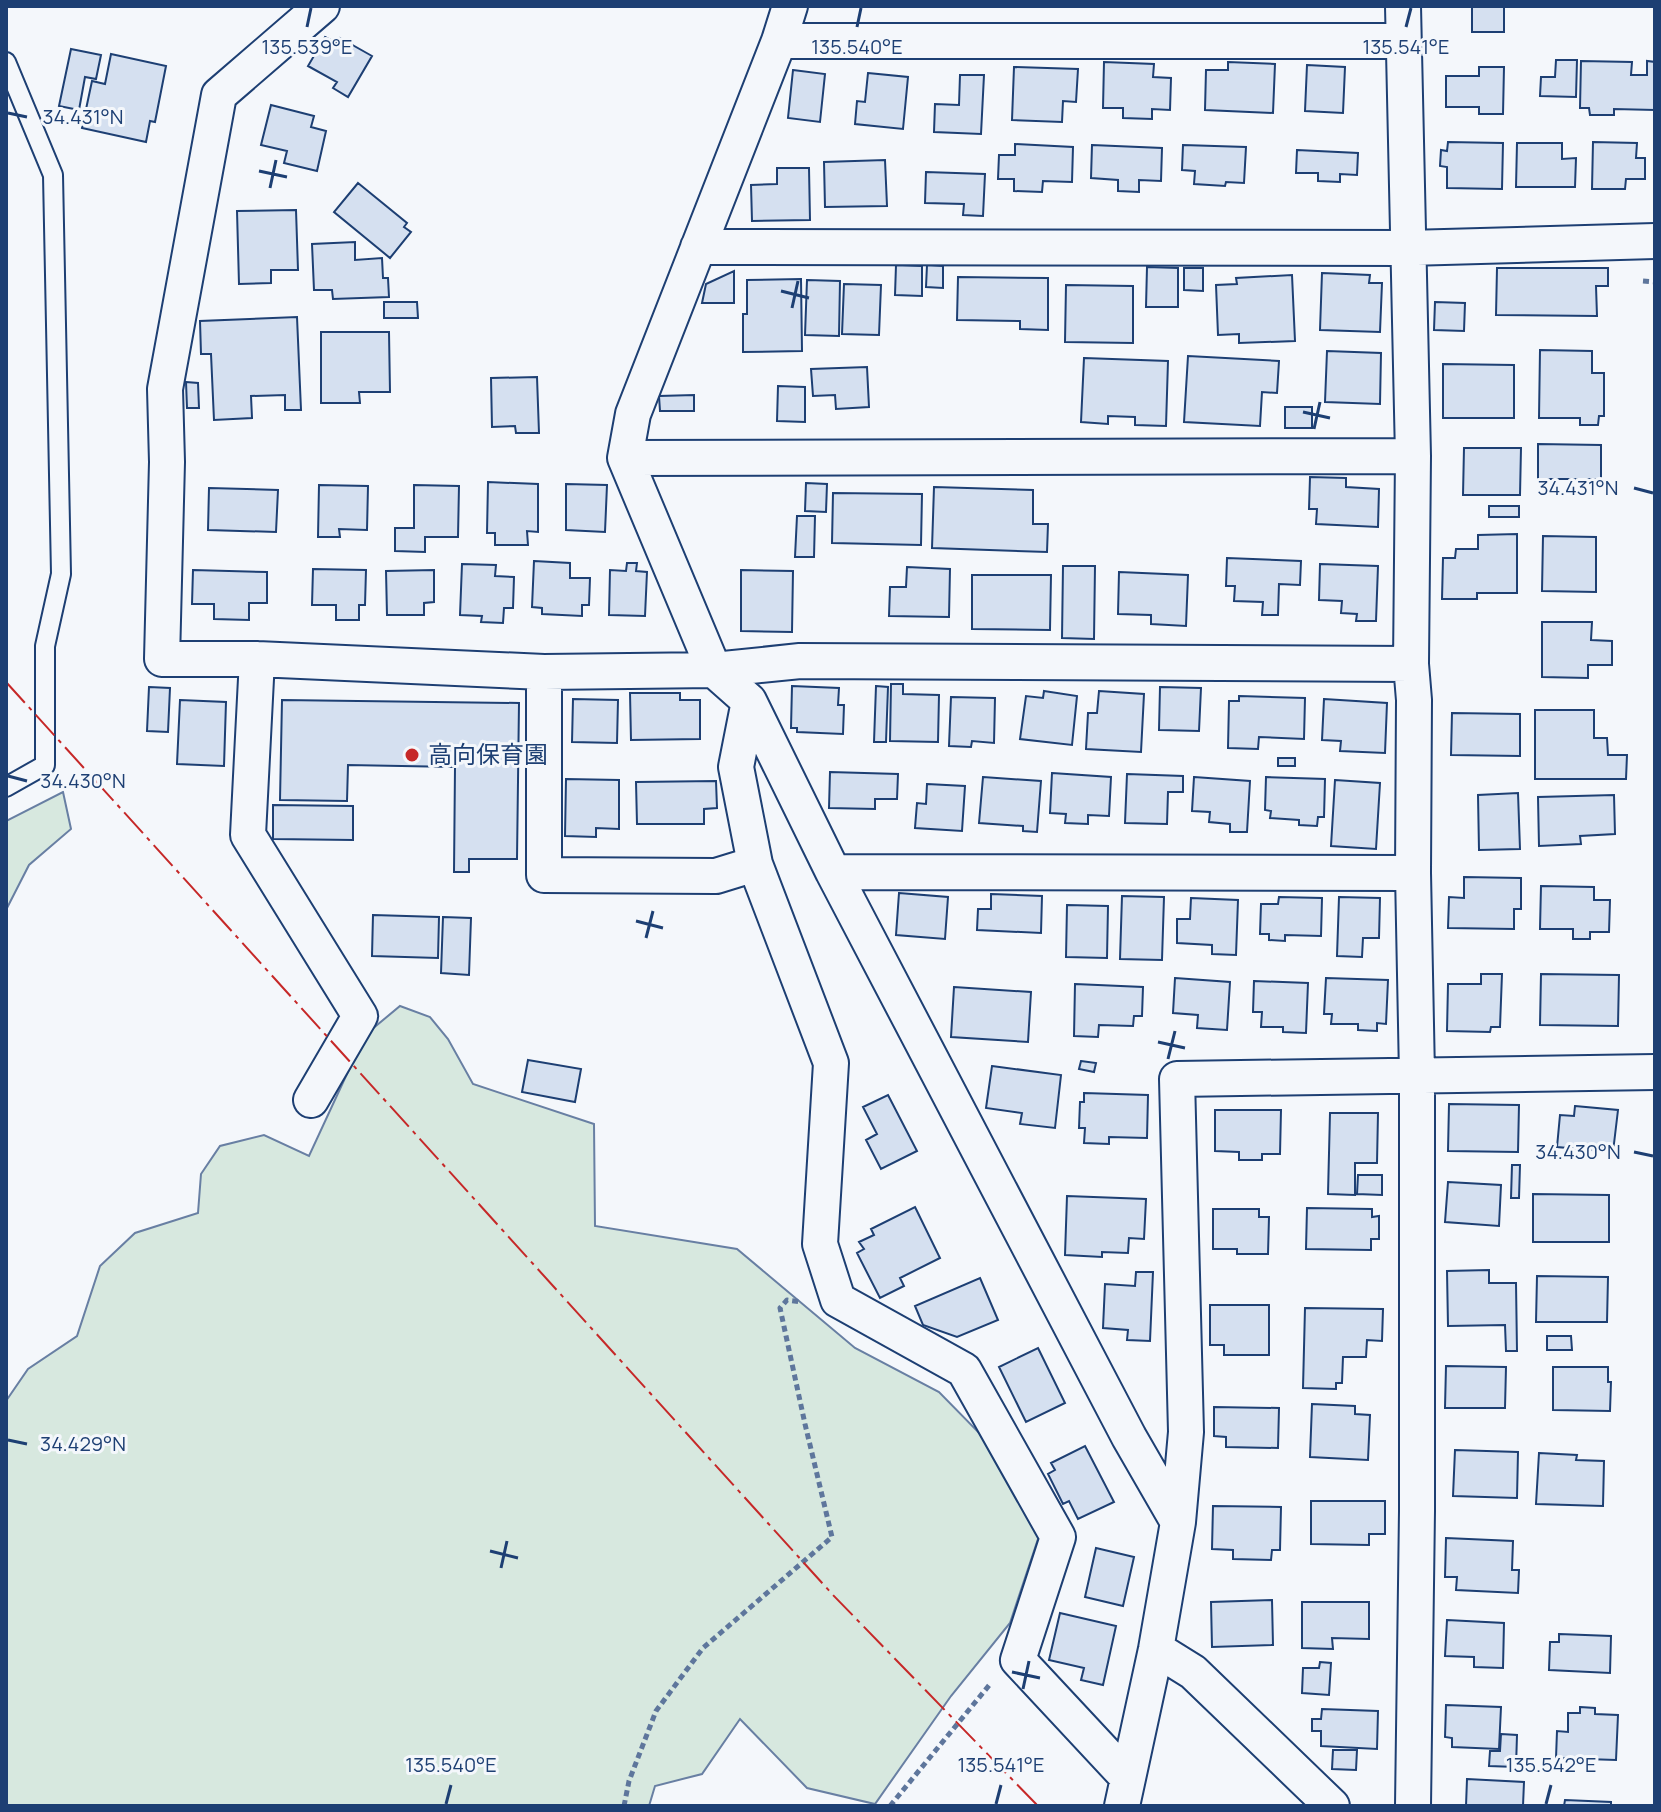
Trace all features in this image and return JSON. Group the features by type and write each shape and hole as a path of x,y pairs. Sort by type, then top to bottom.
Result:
{"street":[{"path":"322,6 219,95 165,389 167,462 162,659 257,659 544,672 714,670 800,661 1411,664"},
{"path":"790,6 633,414 625,458 714,670 749,701 833,872 1129,1437 1178,1522"},
{"path":"1403,6 1413,456 1411,664 1414,700 1417,1075 1413,1806"},
{"path":"779,41 1403,41"},
{"path":"698,247 1408,248 1655,241"},
{"path":"625,458 1413,456"},
{"path":"257,659 248,835 360,1016 311,1100"},
{"path":"544,672 544,875 716,876 755,864"},
{"path":"749,701 736,767 755,864 831,1063 820,1244 838,1300 964,1370 1058,1537 1018,1660 1125,1792"},
{"path":"833,872 1413,873"},
{"path":"1125,1792 1156,1649 1178,1522 1186,1432 1177,1079 1655,1072"},
{"path":"1156,1649 1193,1672 1332,1806"}],"lane":[{"path":"6,62 53,175 61,574 45,646 45,765 6,787"}],"path":[{"path":"1642,281 1655,282"},
{"path":"624,1806 629,1781 656,1711 703,1648 832,1537 780,1308 787,1300 826,1305 838,1300"},
{"path":"890,1806 998,1675 1018,1660"}],"shaded area":[{"path":"63,792 71,829 29,865 6,910 6,821"},
{"path":"400,1006 430,1017 448,1039 473,1084 594,1124 595,1226 737,1249 855,1348 939,1392 993,1447 1040,1533 1010,1623 951,1696 875,1804 807,1788 740,1719 702,1774 655,1786 649,1806 6,1806 6,1401 28,1369 77,1336 100,1266 135,1233 198,1213 201,1174 220,1146 264,1135 309,1156 365,1035"}],"building":[{"path":"1472,6 1504,6 1504,32 1472,32"},
{"path":"325,37 336,43 340,38 372,56 348,97 333,88 337,82 308,66"},
{"path":"71,49 101,55 96,79 85,77 79,110 59,106"},
{"path":"111,54 166,66 155,122 150,121 146,142 82,128 92,81 105,84"},
{"path":"1556,60 1577,60 1576,97 1540,96 1541,77 1555,77"},
{"path":"1581,61 1632,62 1631,75 1647,75 1647,61 1655,62 1655,110 1614,109 1614,115 1590,115 1589,108 1580,108"},
{"path":"1104,62 1154,64 1153,77 1171,78 1170,110 1152,109 1152,119 1123,118 1123,108 1103,108"},
{"path":"1228,62 1275,64 1273,113 1205,110 1206,70 1228,70"},
{"path":"1307,65 1345,67 1343,113 1305,111"},
{"path":"1014,67 1078,69 1076,102 1063,101 1062,122 1012,120"},
{"path":"1479,67 1504,67 1503,114 1479,114 1479,107 1446,107 1446,76 1479,76"},
{"path":"793,70 825,74 820,122 788,118"},
{"path":"868,73 908,77 903,129 855,124 857,101 865,102"},
{"path":"960,75 984,75 981,134 934,132 935,104 959,105"},
{"path":"271,105 314,116 311,127 326,131 317,171 284,163 287,151 261,145"},
{"path":"1448,142 1503,143 1502,189 1447,188 1447,167 1440,166 1441,150 1447,151"},
{"path":"1593,142 1637,143 1636,158 1645,158 1645,179 1626,179 1625,189 1592,189"},
{"path":"1517,143 1562,143 1562,159 1576,158 1575,187 1516,187"},
{"path":"1015,144 1073,147 1072,182 1043,181 1042,192 1014,191 1014,179 998,179 999,155 1015,155"},
{"path":"1092,145 1162,148 1161,181 1139,180 1139,192 1118,191 1118,180 1091,178"},
{"path":"1183,145 1246,147 1244,183 1226,182 1225,186 1194,184 1195,171 1182,170"},
{"path":"1297,150 1358,153 1357,175 1340,174 1340,182 1318,181 1318,173 1296,173"},
{"path":"885,160 887,206 825,207 824,162"},
{"path":"777,168 809,168 810,220 752,221 751,185 777,184"},
{"path":"926,172 985,174 983,216 963,215 964,204 925,203"},
{"path":"358,183 407,223 404,227 411,232 390,258 334,212"},
{"path":"296,210 298,270 271,270 271,283 239,284 237,211"},
{"path":"355,242 355,260 382,258 383,278 388,278 389,297 333,299 332,290 314,290 312,244"},
{"path":"896,265 922,266 922,296 895,295"},
{"path":"927,265 943,266 943,288 926,287"},
{"path":"1147,267 1178,268 1178,307 1146,307"},
{"path":"1184,268 1203,268 1203,291 1184,290"},
{"path":"1497,268 1608,268 1608,286 1596,286 1597,316 1496,315"},
{"path":"734,271 734,303 702,303 706,284"},
{"path":"1322,273 1370,275 1369,283 1382,283 1380,332 1320,330"},
{"path":"1292,275 1295,341 1239,343 1239,334 1218,335 1216,285 1237,284 1236,278"},
{"path":"958,277 1048,278 1048,330 1020,329 1020,321 957,320"},
{"path":"801,279 802,351 743,352 747,280"},
{"path":"807,280 840,281 839,336 805,335"},
{"path":"844,284 881,285 879,335 842,334"},
{"path":"1066,285 1133,286 1133,343 1065,342"},
{"path":"384,302 417,302 418,318 384,318"},
{"path":"1435,302 1465,303 1464,331 1434,330"},
{"path":"297,317 301,410 285,410 285,395 251,396 252,418 214,420 211,354 201,354 200,321"},
{"path":"321,332 389,332 390,392 359,392 360,403 321,403"},
{"path":"1540,350 1592,351 1592,373 1604,373 1604,416 1599,416 1598,425 1580,425 1580,418 1539,418"},
{"path":"1327,351 1381,353 1380,404 1325,402"},
{"path":"1188,356 1279,361 1277,393 1262,392 1260,426 1184,422"},
{"path":"1084,358 1168,361 1166,426 1135,425 1135,417 1108,416 1108,424 1081,422"},
{"path":"1443,364 1514,365 1514,418 1443,418"},
{"path":"867,367 869,407 836,409 835,395 813,396 811,369"},
{"path":"537,377 539,433 516,433 515,426 492,427 491,378"},
{"path":"186,382 198,383 199,408 187,408"},
{"path":"778,386 805,387 805,422 777,421"},
{"path":"694,395 694,411 660,411 659,396"},
{"path":"1285,407 1312,407 1312,428 1285,428"},
{"path":"1538,444 1601,445 1601,479 1538,479"},
{"path":"1464,448 1521,448 1520,495 1463,495"},
{"path":"1310,477 1346,478 1346,487 1379,489 1378,527 1316,524 1317,509 1309,509"},
{"path":"488,482 538,484 538,532 527,531 528,545 495,545 495,533 487,533"},
{"path":"806,483 827,484 826,512 805,511"},
{"path":"566,484 607,485 605,532 566,530"},
{"path":"319,485 368,486 367,530 339,529 340,537 318,537"},
{"path":"414,485 459,486 458,537 425,537 425,552 395,551 395,528 414,528"},
{"path":"934,487 1033,490 1033,524 1048,524 1047,552 932,548"},
{"path":"209,488 278,490 276,532 208,530"},
{"path":"833,493 922,494 921,545 832,543"},
{"path":"1489,506 1519,506 1519,517 1489,517"},
{"path":"797,516 815,516 814,557 795,557"},
{"path":"1517,534 1517,593 1477,593 1477,599 1442,599 1443,558 1455,558 1456,549 1478,549 1478,535"},
{"path":"1543,536 1596,537 1596,592 1542,591"},
{"path":"1227,558 1301,561 1300,585 1279,584 1278,615 1262,615 1263,602 1234,601 1235,586 1226,586"},
{"path":"534,561 570,563 570,578 590,578 589,605 582,605 582,616 542,614 542,608 532,607"},
{"path":"627,563 637,563 636,571 647,572 645,616 609,615 610,570 626,571"},
{"path":"462,564 496,565 495,576 514,577 513,608 504,608 503,623 481,622 482,616 460,615"},
{"path":"1320,564 1378,566 1376,621 1356,621 1357,614 1341,613 1342,601 1319,600"},
{"path":"1063,566 1095,566 1094,639 1062,638"},
{"path":"907,567 950,569 949,617 889,616 890,587 906,587"},
{"path":"313,569 366,570 365,605 359,605 359,620 336,620 336,605 312,605"},
{"path":"193,570 267,572 267,603 249,603 249,620 214,619 214,604 192,604"},
{"path":"434,570 434,602 424,603 424,615 387,615 386,571"},
{"path":"741,570 793,571 792,632 741,631"},
{"path":"1119,572 1188,575 1186,626 1151,624 1151,615 1118,614"},
{"path":"972,575 1051,575 1050,630 972,629"},
{"path":"1542,622 1592,622 1591,640 1612,641 1612,665 1588,665 1588,678 1542,677"},
{"path":"891,684 903,684 903,694 939,695 938,742 890,741"},
{"path":"792,686 839,688 838,705 844,705 843,734 797,732 797,728 791,728"},
{"path":"876,686 888,687 886,742 874,742"},
{"path":"149,687 170,688 168,732 147,731"},
{"path":"1160,687 1201,688 1199,731 1159,730"},
{"path":"1044,691 1077,696 1072,745 1020,739 1026,696 1043,698"},
{"path":"1099,691 1144,694 1141,752 1086,749 1088,713 1097,713"},
{"path":"630,693 680,693 680,700 700,700 700,739 631,740"},
{"path":"1239,696 1305,698 1304,739 1259,737 1258,749 1228,748 1229,701 1239,701"},
{"path":"951,697 995,698 994,743 972,741 971,747 949,746"},
{"path":"573,699 618,700 617,743 572,742"},
{"path":"1324,699 1387,703 1385,753 1340,751 1341,741 1322,740"},
{"path":"180,700 226,702 224,766 177,764"},
{"path":"282,700 519,703 517,859 469,859 469,872 454,872 455,767 348,765 347,801 280,800"},
{"path":"1535,710 1594,710 1594,738 1607,738 1608,755 1627,755 1626,779 1535,779"},
{"path":"1452,713 1520,714 1520,756 1451,755"},
{"path":"1278,758 1295,758 1295,766 1278,766"},
{"path":"830,772 898,774 897,799 875,799 875,809 829,808"},
{"path":"1052,773 1111,777 1109,816 1088,815 1088,824 1065,823 1066,814 1050,813"},
{"path":"1127,774 1183,776 1183,792 1168,792 1167,824 1125,823"},
{"path":"983,777 1041,781 1037,832 1023,831 1023,826 979,823"},
{"path":"1194,777 1250,781 1247,832 1230,832 1230,824 1209,822 1210,812 1192,811"},
{"path":"1266,777 1325,779 1324,817 1318,817 1317,826 1299,825 1299,820 1270,818 1271,811 1265,810"},
{"path":"566,779 619,780 619,829 596,828 596,837 565,836"},
{"path":"1335,780 1380,783 1376,849 1331,846"},
{"path":"716,781 717,808 704,809 704,824 637,824 636,782"},
{"path":"927,784 965,786 962,831 915,828 917,803 926,804"},
{"path":"1518,793 1520,849 1479,850 1478,795"},
{"path":"1614,795 1615,834 1580,836 1581,844 1539,846 1538,797"},
{"path":"273,805 353,806 353,840 273,839"},
{"path":"1464,877 1521,878 1521,909 1514,909 1514,929 1448,928 1449,897 1464,898"},
{"path":"1541,886 1594,887 1594,900 1610,900 1609,932 1590,932 1590,939 1573,939 1573,929 1540,929"},
{"path":"899,893 948,897 945,939 896,935"},
{"path":"991,894 1042,896 1041,933 977,930 978,909 991,909"},
{"path":"1122,896 1164,897 1162,960 1120,959"},
{"path":"1279,897 1322,898 1321,936 1285,935 1285,941 1269,940 1269,934 1260,934 1261,904 1278,904"},
{"path":"1339,897 1380,898 1379,938 1363,938 1362,957 1337,956"},
{"path":"1191,898 1238,900 1236,955 1212,954 1212,945 1177,943 1177,919 1190,919"},
{"path":"1067,905 1108,906 1107,958 1066,957"},
{"path":"373,915 439,917 438,958 372,956"},
{"path":"443,917 471,918 469,975 441,973"},
{"path":"1481,974 1502,974 1500,1027 1491,1027 1490,1032 1447,1031 1448,984 1481,984"},
{"path":"1541,974 1619,975 1618,1026 1540,1025"},
{"path":"1175,978 1230,982 1227,1030 1197,1028 1198,1015 1173,1013"},
{"path":"1326,978 1388,980 1386,1024 1377,1023 1377,1031 1358,1030 1358,1024 1331,1024 1332,1014 1324,1014"},
{"path":"1254,981 1308,983 1306,1033 1283,1032 1283,1027 1261,1027 1262,1012 1253,1012"},
{"path":"1075,984 1143,987 1142,1016 1134,1016 1133,1026 1099,1025 1098,1037 1074,1036"},
{"path":"954,987 1031,992 1028,1042 951,1037"},
{"path":"528,1060 581,1069 575,1102 522,1092"},
{"path":"1081,1061 1096,1063 1094,1072 1079,1069"},
{"path":"992,1066 1061,1075 1055,1128 1020,1124 1022,1113 986,1108"},
{"path":"1084,1093 1148,1095 1147,1138 1109,1137 1109,1144 1084,1143 1085,1128 1079,1128 1080,1102 1084,1102"},
{"path":"888,1095 917,1151 881,1169 866,1140 877,1134 863,1107"},
{"path":"1449,1104 1519,1105 1518,1152 1448,1151"},
{"path":"1575,1106 1618,1110 1613,1152 1557,1147 1560,1115 1574,1116"},
{"path":"1215,1110 1281,1110 1280,1154 1262,1154 1262,1160 1239,1160 1239,1152 1215,1151"},
{"path":"1330,1113 1378,1113 1377,1163 1355,1163 1355,1195 1328,1194"},
{"path":"1512,1165 1520,1165 1519,1198 1511,1198"},
{"path":"1358,1175 1382,1175 1382,1195 1357,1194"},
{"path":"1448,1182 1501,1185 1499,1226 1445,1222"},
{"path":"1533,1194 1609,1195 1609,1242 1533,1242"},
{"path":"1067,1196 1146,1199 1144,1239 1129,1238 1128,1253 1102,1252 1102,1257 1065,1255"},
{"path":"915,1207 940,1258 900,1278 904,1286 880,1298 857,1253 864,1249 859,1242 874,1235 871,1229"},
{"path":"1307,1208 1372,1209 1372,1217 1379,1216 1379,1239 1371,1239 1371,1250 1306,1249"},
{"path":"1213,1209 1259,1209 1259,1217 1269,1217 1268,1254 1237,1254 1237,1249 1213,1249"},
{"path":"1489,1270 1489,1283 1516,1283 1517,1351 1506,1351 1505,1325 1448,1326 1447,1271"},
{"path":"1136,1272 1153,1272 1150,1341 1127,1340 1128,1330 1103,1328 1105,1284 1135,1286"},
{"path":"1537,1276 1608,1277 1607,1322 1536,1322"},
{"path":"980,1278 998,1320 957,1337 923,1325 915,1306"},
{"path":"1210,1305 1269,1305 1269,1355 1224,1355 1224,1345 1210,1345"},
{"path":"1305,1308 1383,1309 1382,1341 1367,1340 1366,1357 1343,1357 1342,1383 1336,1383 1336,1389 1303,1388"},
{"path":"1547,1336 1571,1336 1572,1350 1547,1350"},
{"path":"1038,1348 1065,1403 1026,1422 999,1367"},
{"path":"1446,1366 1506,1367 1505,1408 1445,1408"},
{"path":"1553,1367 1608,1367 1610,1411 1553,1410"},
{"path":"1312,1404 1355,1406 1355,1414 1370,1415 1368,1460 1310,1457"},
{"path":"1214,1407 1279,1408 1278,1448 1226,1447 1226,1437 1214,1436"},
{"path":"1085,1446 1114,1502 1078,1519 1069,1501 1063,1504 1048,1474 1055,1470 1051,1463"},
{"path":"1455,1450 1518,1452 1517,1498 1453,1496"},
{"path":"1539,1453 1577,1455 1576,1460 1604,1461 1603,1506 1536,1504"},
{"path":"1311,1501 1385,1501 1385,1534 1369,1534 1369,1545 1311,1544"},
{"path":"1213,1506 1281,1507 1280,1550 1272,1550 1271,1560 1233,1559 1233,1550 1212,1549"},
{"path":"1446,1538 1513,1541 1512,1570 1519,1570 1518,1593 1456,1590 1457,1577 1445,1577"},
{"path":"1096,1548 1134,1557 1123,1606 1085,1597"},
{"path":"1272,1600 1273,1645 1212,1647 1211,1602"},
{"path":"1302,1602 1369,1602 1369,1639 1332,1638 1333,1649 1302,1648"},
{"path":"1060,1613 1116,1626 1103,1685 1081,1680 1084,1668 1049,1660"},
{"path":"1447,1620 1504,1623 1503,1668 1474,1667 1474,1657 1445,1656"},
{"path":"1559,1634 1611,1636 1610,1673 1549,1670 1550,1642 1559,1642"},
{"path":"1320,1662 1331,1663 1329,1695 1302,1693 1303,1668 1319,1668"},
{"path":"1446,1705 1501,1707 1499,1749 1452,1747 1452,1738 1445,1737"},
{"path":"1580,1707 1595,1708 1595,1714 1618,1715 1616,1760 1556,1758 1557,1731 1568,1732 1568,1713 1580,1713"},
{"path":"1322,1709 1378,1711 1377,1749 1321,1746 1321,1731 1312,1731 1312,1719 1321,1719"},
{"path":"1501,1734 1517,1735 1516,1767 1489,1766 1490,1751 1500,1751"},
{"path":"1333,1750 1357,1750 1356,1770 1332,1769"},
{"path":"1467,1779 1524,1782 1523,1806 1466,1806"},
{"path":"1565,1800 1611,1802 1611,1806 1564,1806"}],"power":[{"path":"6,682 833,1595 1038,1806"}],"place":[{"name":"高向保育園","path":"412,755"}]}
